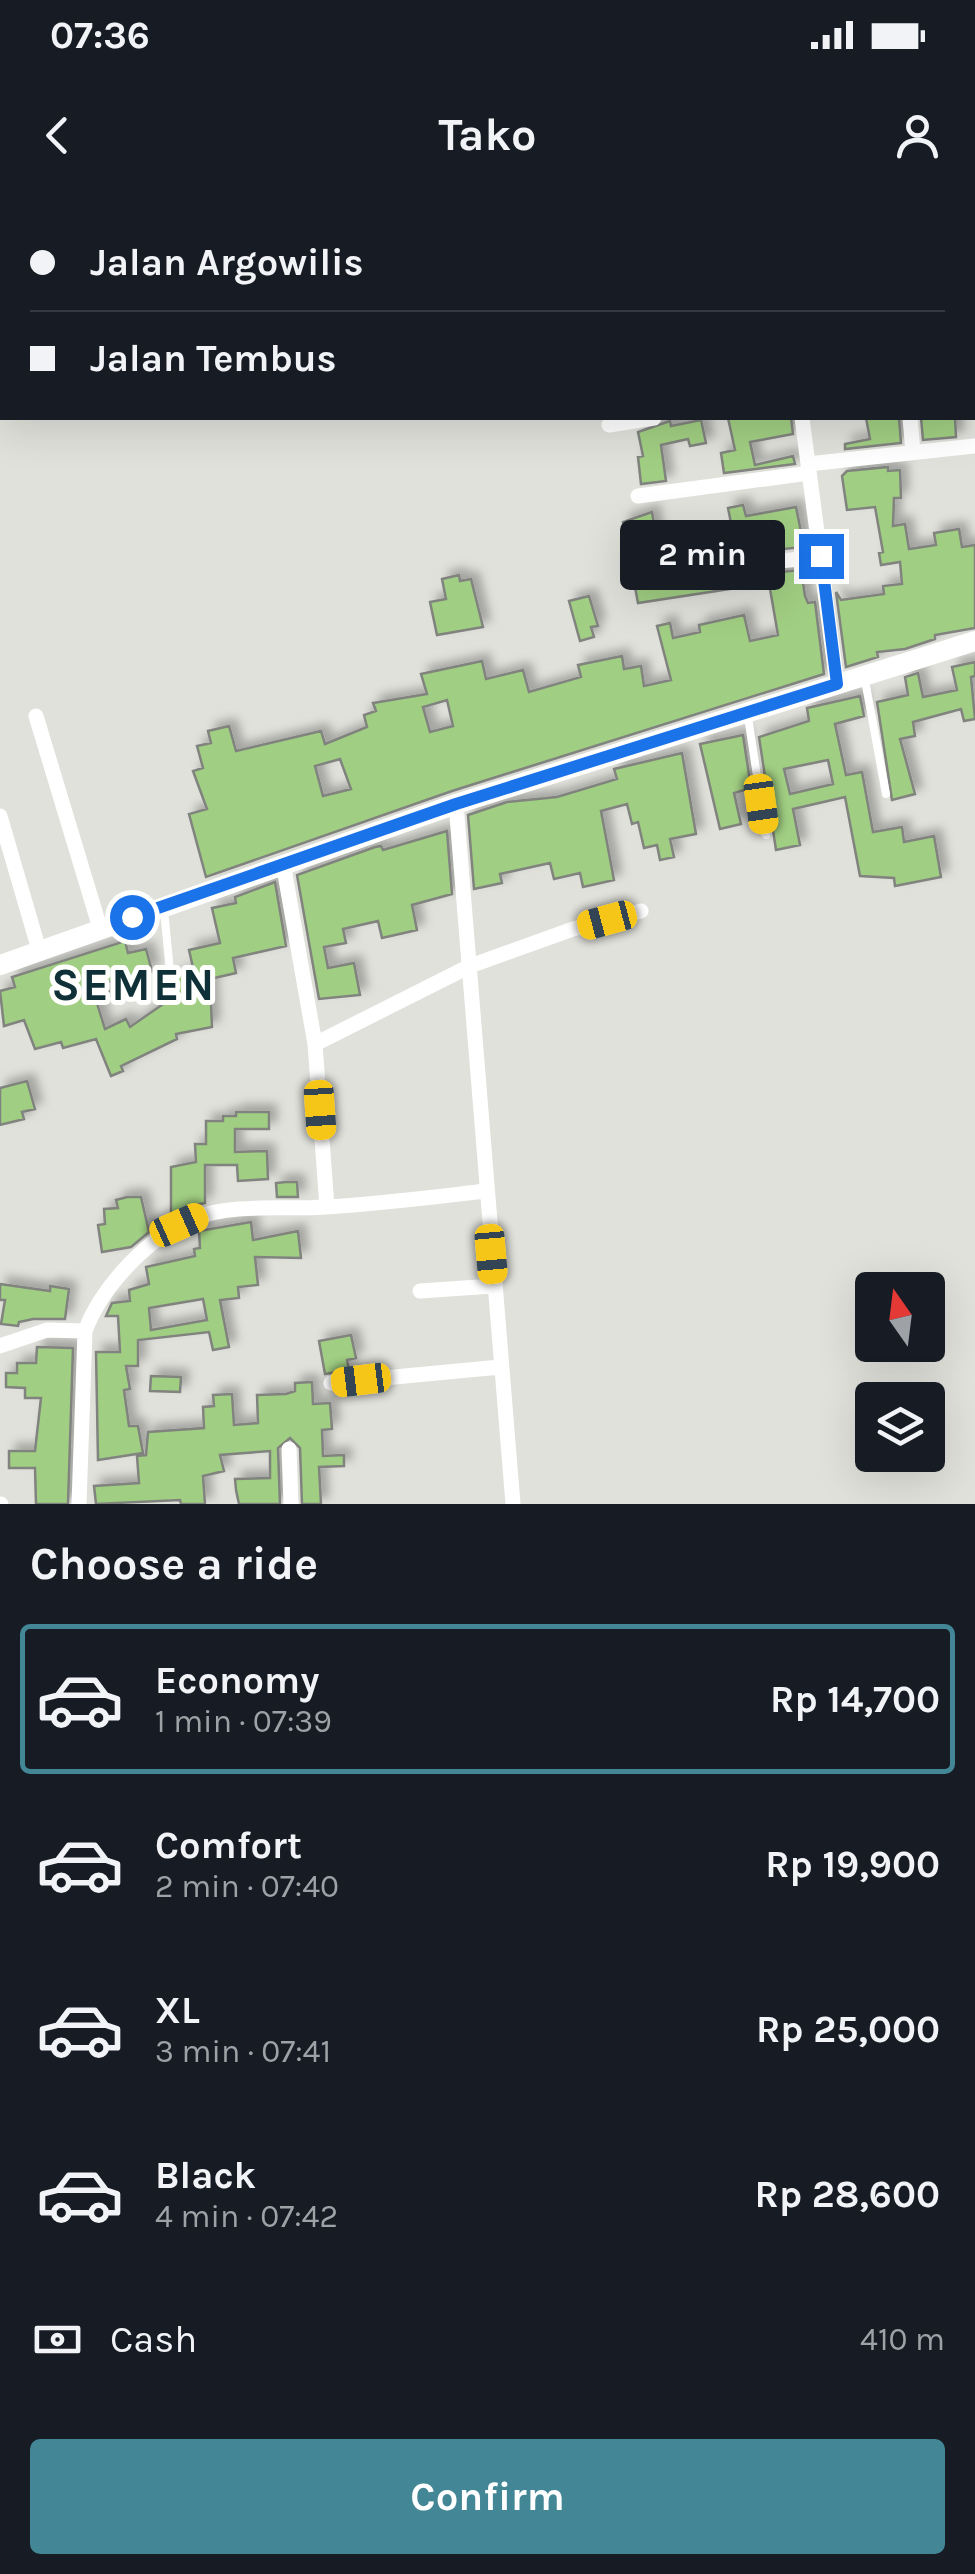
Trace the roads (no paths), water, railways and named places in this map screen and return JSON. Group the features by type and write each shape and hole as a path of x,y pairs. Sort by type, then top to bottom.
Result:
{"street":[{"path":"608,425 641,420"},
{"path":"802,420 837,684"},
{"path":"910,420 913,452"},
{"path":"638,496 913,452 974,446"},
{"path":"668,572 821,556"},
{"path":"0,965 456,804 975,641"},
{"path":"36,716 100,928"},
{"path":"456,804 513,1504"},
{"path":"0,816 39,950"},
{"path":"283,864 315,1044 327,1207"},
{"path":"315,1044 470,966 573,929 641,910"},
{"path":"79,1504 85,1330 95,1306 116,1277 179,1225 213,1212 327,1207 486,1191"},
{"path":"420,1291 493,1286"},
{"path":"0,1346 38,1331 85,1330"},
{"path":"331,1383 500,1367"},
{"path":"289,1448 291,1504"}],"lane":[{"path":"864,675 886,794"},
{"path":"747,712 766,835"},
{"path":"163,906 170,970"}],"district":[{"name":"SEMEN","path":"134,985"}]}
